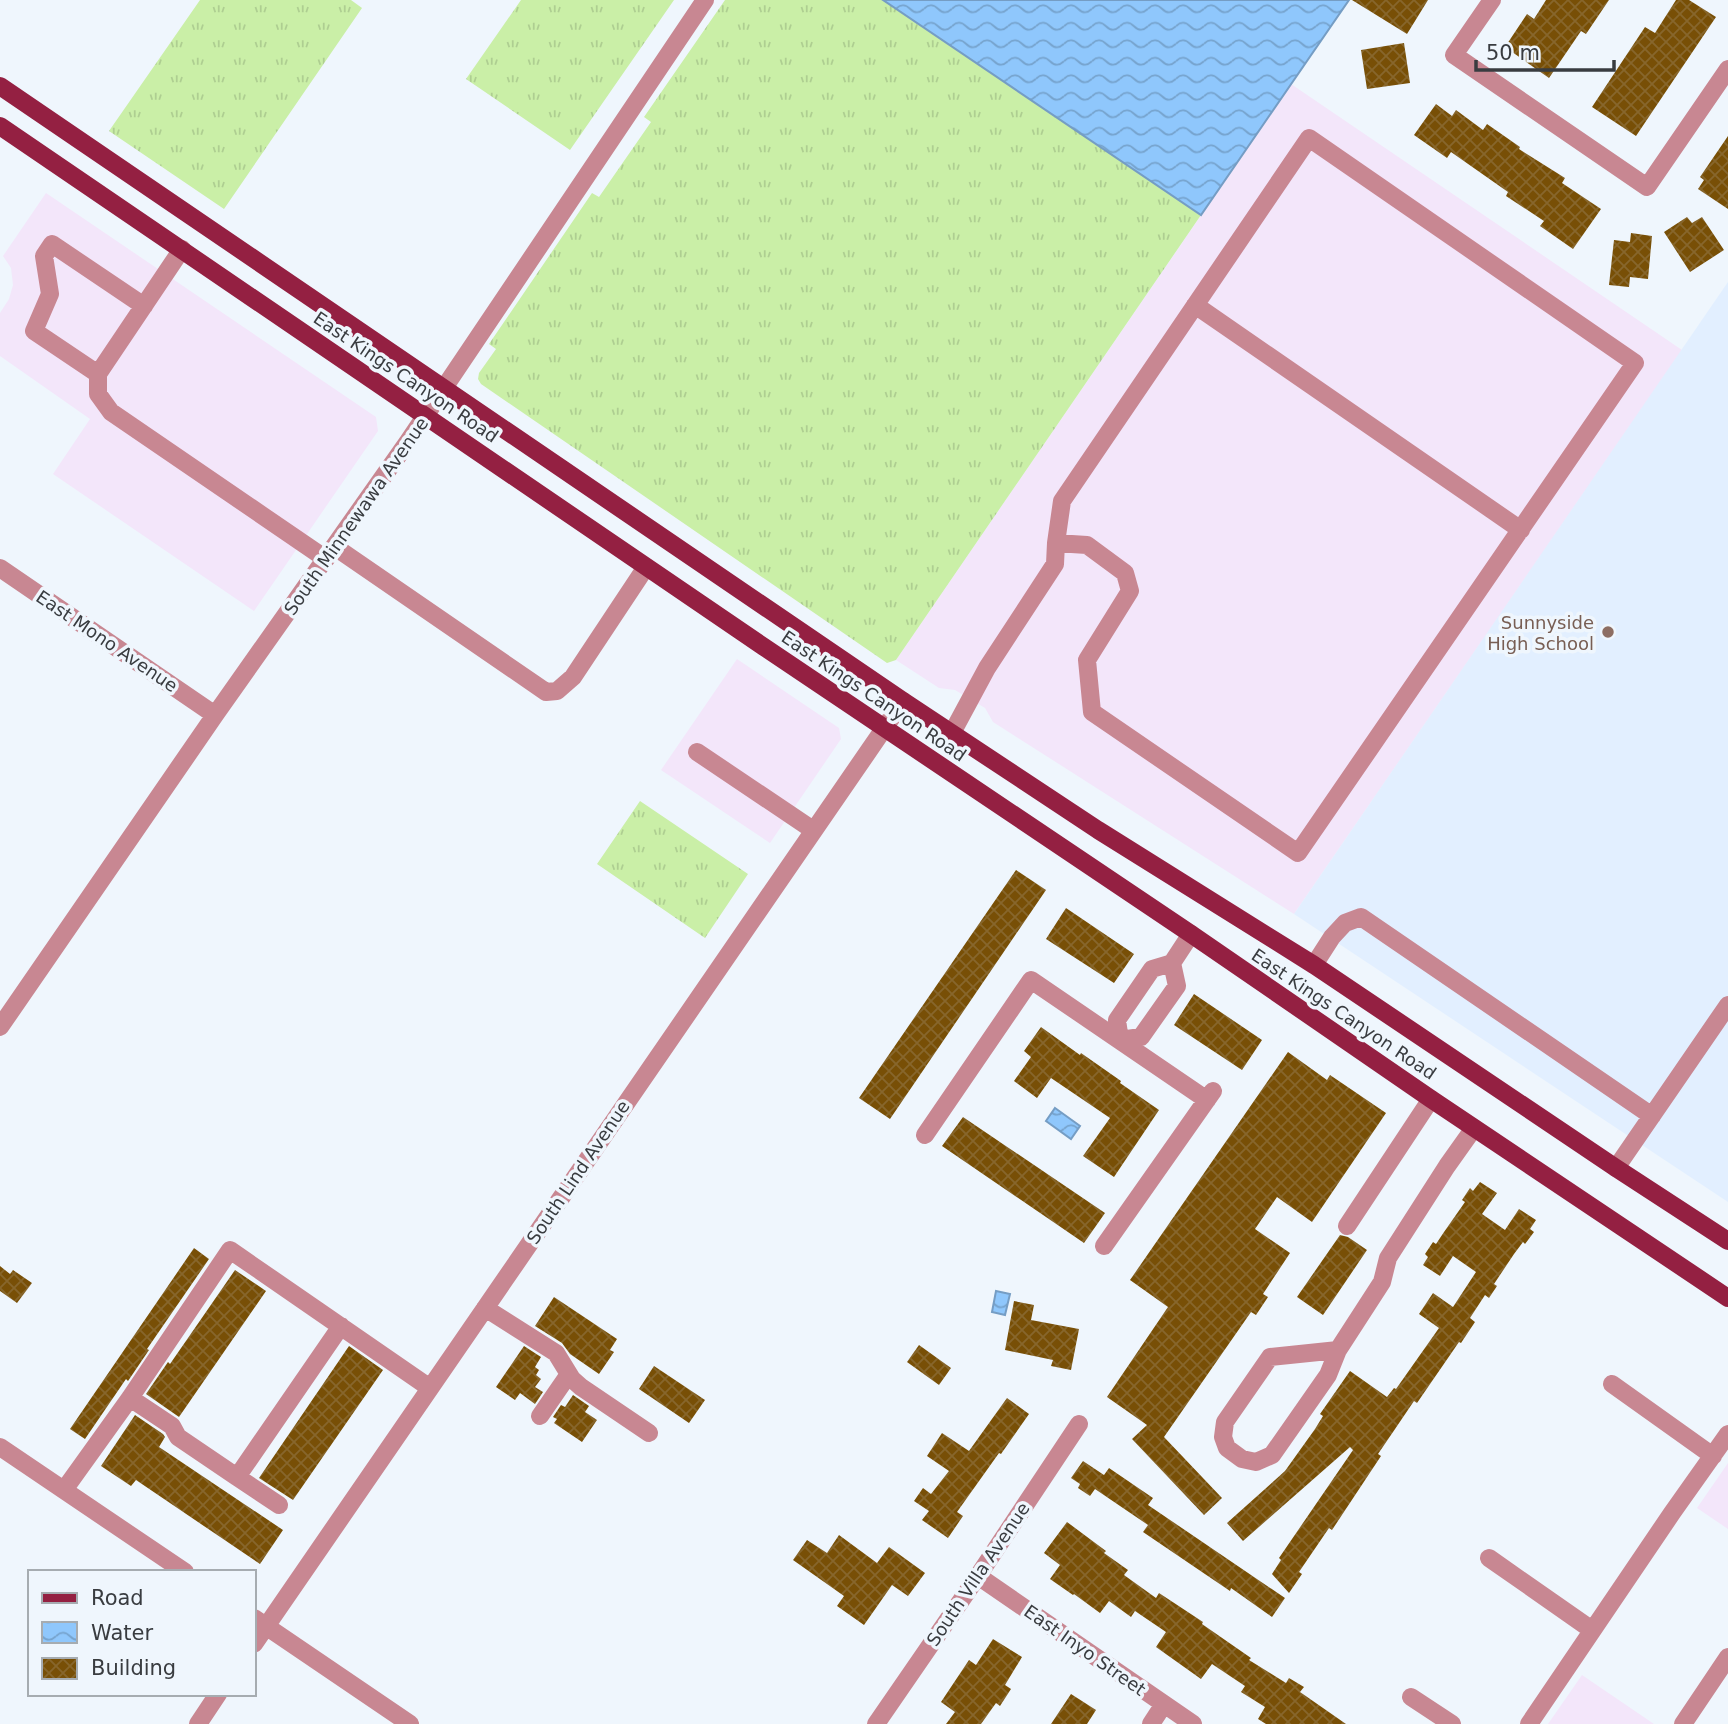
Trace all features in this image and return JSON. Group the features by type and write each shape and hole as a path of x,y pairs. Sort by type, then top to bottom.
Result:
{"main road":[{"name":"East Kings Canyon Road","path":"0,86 902,701 1098,830 1314,965 1728,1241"},
{"name":"East Kings Canyon Road","path":"0,126 646,567 1728,1298"}],"street":[{"name":"South Minnewawa Avenue","path":"3,1016 331,553 705,0"},
{"path":"1492,0 1454,55 1647,187 1728,69"},
{"path":"952,733 987,668 1055,565 1056,542 1062,501 1309,138 1635,363 1298,853 1092,712 1087,660 1130,592 1125,573 1087,545 1056,542"},
{"path":"98,374 34,331 50,294 44,256 52,244 144,306"},
{"path":"182,249 98,374 98,394 111,412 546,692 557,691 573,677 646,567"},
{"path":"1195,304 1521,530"},
{"name":"East Mono Avenue","path":"0,568 215,715"},
{"name":"South Lind Avenue","path":"260,1622 430,1388 902,701"},
{"path":"697,752 813,830"},
{"path":"1314,965 1332,937 1345,923 1361,917 1653,1116"},
{"path":"1120,1040 1117,1020 1152,969 1172,963 1191,934"},
{"path":"1120,1040 1141,1037 1177,986 1172,963"},
{"path":"925,1135 1031,980 1120,1040 1210,1095 1104,1246"},
{"path":"1616,1168 1728,1005"},
{"path":"1347,1226 1431,1099"},
{"path":"1338,1350 1270,1357 1224,1422 1223,1437 1227,1448 1242,1459 1256,1462 1272,1455 1328,1375 1338,1350 1382,1282 1388,1258 1474,1128"},
{"path":"64,1490 230,1250 430,1388"},
{"path":"485,1308 556,1353 569,1374 586,1391 649,1433"},
{"path":"237,1477 341,1326"},
{"path":"540,1416 569,1374"},
{"path":"1612,1384 1713,1456"},
{"path":"130,1398 172,1426 178,1437 279,1505"},
{"name":"South Villa Avenue","path":"876,1724 1079,1424"},
{"path":"1529,1724 1728,1434"},
{"path":"0,1447 182,1570"},
{"path":"1489,1558 1592,1630"},
{"name":"East Inyo Street","path":"978,1576 1193,1724"},
{"path":"260,1622 410,1724"},
{"path":"1683,1724 1728,1657"},
{"path":"198,1724 217,1696"},
{"path":"1411,1697 1452,1724"},
{"path":"1151,1724 1164,1704"}],"shaded area":[{"path":"1291,84 1682,350 1294,914 993,722 985,708 955,690 939,688 896,660"},
{"path":"46,193 376,417 378,431 254,611 53,474 90,419 0,356 0,313 9,299 13,285 11,268 3,256"},
{"name":"Sunnyside High School","path":"1728,282 1728,1202 1294,914"},
{"path":"737,659 839,728 841,739 770,843 661,770"},
{"path":"1728,1463 1728,1529 1697,1508"},
{"path":"1582,1675 1654,1724 1548,1724"}],"green space":[{"path":"200,0 351,0 362,8 224,209 109,131"},
{"path":"521,0 674,0 570,150 466,79"},
{"path":"725,0 883,0 1201,215 896,660 887,663 481,384 478,379 479,373 496,349 489,344 592,193 599,197 651,122 644,117"},
{"path":"640,801 748,874 705,938 597,864"}],"water":[{"path":"883,0 1349,0 1201,215"},
{"path":"1055,1108 1080,1126 1071,1139 1046,1121"},
{"path":"996,1291 1010,1294 1005,1315 992,1312"}],"building":[{"path":"1352,0 1428,0 1407,34"},
{"path":"1546,0 1609,0 1586,34 1581,31 1549,78 1505,47 1527,14 1534,19"},
{"path":"1676,0 1689,0 1716,17 1636,136 1592,107 1645,27 1655,33"},
{"path":"1404,43 1410,83 1367,89 1361,50"},
{"path":"1436,104 1452,116 1456,110 1483,130 1487,124 1520,147 1519,149 1565,178 1562,183 1601,209 1573,249 1540,226 1544,221 1506,196 1508,192 1451,152 1447,158 1414,135"},
{"path":"1728,136 1728,209 1698,189 1704,180 1700,177"},
{"path":"1687,217 1692,223 1702,217 1724,250 1690,272 1664,232"},
{"path":"1631,233 1652,236 1648,279 1630,277 1629,287 1609,285 1614,240 1630,242"},
{"path":"1016,870 1046,890 890,1119 859,1098"},
{"path":"1066,908 1134,954 1114,983 1046,939"},
{"path":"1194,994 1262,1040 1242,1070 1174,1025"},
{"path":"1041,1027 1159,1110 1114,1177 1083,1156 1110,1118 1051,1078 1037,1098 1014,1081 1031,1057 1024,1051"},
{"path":"1288,1052 1327,1080 1330,1075 1386,1113 1312,1222 1277,1197 1255,1229 1290,1253 1263,1294 1268,1297 1256,1315 1251,1312 1164,1437 1222,1498 1204,1515 1132,1439 1147,1425 1107,1397 1168,1307 1130,1280"},
{"path":"963,1117 1105,1213 1084,1243 942,1146"},
{"path":"1480,1182 1497,1193 1482,1214 1505,1230 1519,1209 1536,1220 1530,1229 1534,1232 1514,1254 1494,1284 1497,1286 1489,1298 1485,1295 1470,1318 1475,1322 1417,1403 1414,1401 1332,1530 1329,1528 1299,1572 1302,1574 1289,1593 1272,1574 1281,1560 1279,1558 1353,1450 1350,1447 1243,1541 1227,1523 1285,1471 1315,1429 1323,1416 1320,1414 1350,1371 1387,1397 1396,1389 1439,1328 1419,1314 1433,1293 1453,1307 1476,1272 1453,1256 1440,1276 1423,1265 1428,1257 1425,1254 1433,1242 1436,1244 1465,1202 1462,1200 1470,1188 1473,1191"},
{"path":"1340,1235 1348,1237 1367,1250 1323,1315 1297,1297"},
{"path":"194,1248 209,1259 128,1381 126,1379 85,1439 70,1429"},
{"path":"0,1266 10,1274 13,1270 32,1283 17,1303 0,1291"},
{"path":"235,1270 266,1291 179,1417 146,1394"},
{"path":"554,1297 617,1339 610,1350 614,1352 599,1374 570,1354 562,1343 535,1326"},
{"path":"1014,1301 1034,1305 1031,1320 1079,1329 1071,1370 1051,1366 1053,1360 1005,1350"},
{"path":"919,1345 951,1368 939,1385 907,1362"},
{"path":"349,1346 383,1370 293,1500 259,1478"},
{"path":"524,1346 541,1357 535,1367 539,1370 536,1375 541,1379 535,1387 543,1392 535,1404 520,1393 515,1400 496,1387"},
{"path":"654,1366 705,1400 689,1423 639,1389"},
{"path":"573,1395 589,1406 585,1412 597,1420 582,1442 554,1423 557,1419 553,1417 561,1405 565,1407"},
{"path":"1007,1398 1029,1414 957,1512 963,1516 948,1538 922,1520 929,1511 914,1501 923,1488 931,1494 949,1471 927,1456 942,1433 969,1451"},
{"path":"135,1415 163,1434 165,1437 159,1447 283,1530 260,1564 136,1480 131,1486 101,1466"},
{"path":"1083,1461 1104,1475 1109,1468 1153,1498 1148,1505 1285,1598 1272,1617 1143,1532 1148,1525 1095,1489 1090,1496 1078,1488 1080,1484 1071,1478"},
{"path":"1067,1522 1128,1570 1124,1575 1156,1598 1159,1593 1203,1622 1202,1624 1251,1658 1249,1660 1286,1683 1289,1678 1304,1687 1300,1692 1346,1724 1266,1724 1258,1719 1265,1707 1241,1692 1245,1686 1212,1664 1201,1679 1156,1647 1166,1632 1135,1611 1131,1617 1109,1601 1100,1613 1050,1579 1060,1565 1044,1553"},
{"path":"839,1535 877,1563 889,1547 925,1573 908,1596 892,1585 864,1625 837,1606 844,1596 793,1560 807,1540 827,1553"},
{"path":"993,1639 1022,1657 1005,1685 1011,1689 1000,1706 996,1703 981,1724 946,1724 955,1712 941,1702 969,1660 976,1665"},
{"path":"1071,1694 1096,1710 1087,1724 1051,1724"}],"place":[{"name":"Sunnyside High School","path":"1608,632"}]}
